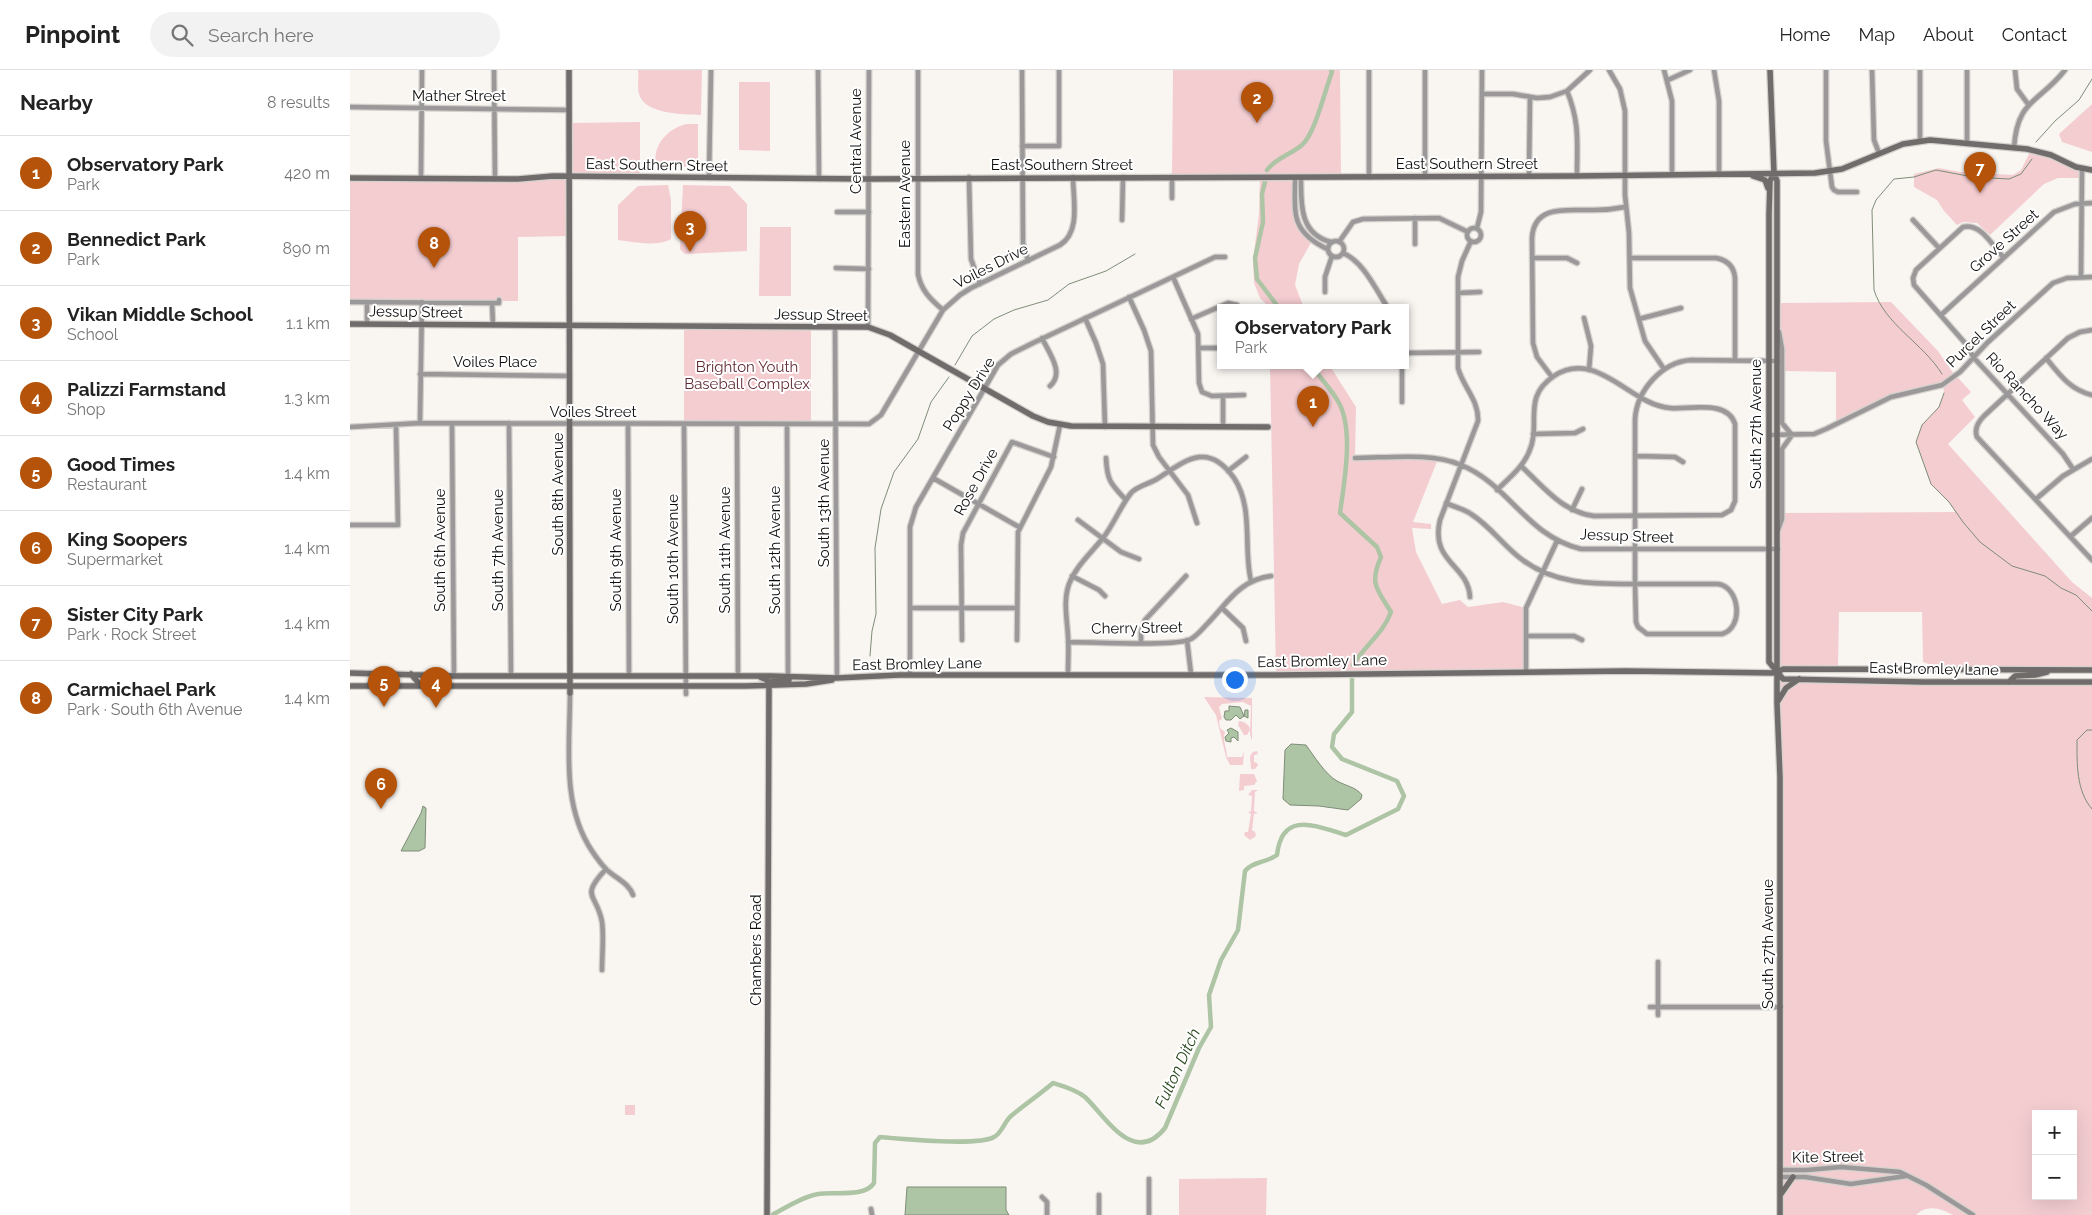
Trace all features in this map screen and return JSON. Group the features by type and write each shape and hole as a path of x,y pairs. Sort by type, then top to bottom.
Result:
{"street":[{"path":"421,178 422,70"},
{"path":"494,70 495,178"},
{"name":"South 8th Avenue","path":"568,70 570,789 573,809 587,844 606,869 630,888 633,896"},
{"path":"709,178 711,70"},
{"path":"818,70 819,179"},
{"name":"Central Avenue","path":"868,327 869,70"},
{"name":"Eastern Avenue","path":"918,70 917,178 919,280 926,294 942,310"},
{"path":"1022,70 1023,243 1028,261"},
{"path":"1022,146 1059,146 1059,70"},
{"path":"1369,70 1369,177"},
{"path":"1425,70 1425,176"},
{"path":"1477,228 1481,212 1482,70"},
{"path":"1482,94 1550,97 1567,91 1590,70"},
{"path":"1609,70 1620,90 1624,104 1625,208 1629,233 1630,288 1647,346 1664,369"},
{"path":"1664,70 1672,101 1672,175"},
{"path":"1668,80 1690,70"},
{"path":"1714,70 1719,101 1719,175"},
{"name":"South 27th Avenue","path":"1770,70 1774,173 1777,181 1777,703 1780,777 1781,1007 1780,1215"},
{"path":"1826,70 1826,141 1834,190 1857,192"},
{"path":"1872,70 1874,140 1879,154"},
{"path":"1920,70 1920,141"},
{"path":"1967,70 1967,143"},
{"path":"2015,70 2017,90 2028,104"},
{"path":"2014,148 2018,120 2028,104 2050,87 2065,70"},
{"path":"1567,91 1576,118 1577,176"},
{"path":"1529,176 1530,97"},
{"name":"Mather Street","path":"350,107 568,110"},
{"name":"East Southern Street","path":"350,178 569,176 868,179 969,177 1719,175 1830,172 1903,144 1940,140 2014,148 2050,155 2082,169 2092,170"},
{"path":"2081,278 2082,169"},
{"name":"South 27th Avenue","path":"1774,173 1770,181 1768,360 1769,662 1778,673"},
{"path":"1743,174 1763,179 1770,192"},
{"path":"969,177 971,259 980,284"},
{"name":"Voiles Drive","path":"836,425 866,424 880,417 942,310 960,295 1064,242 1071,234 1073,224 1073,177"},
{"path":"1122,220 1123,177"},
{"path":"1172,177 1172,198"},
{"path":"1298,177 1301,208 1306,225 1317,236 1331,242 1339,242"},
{"path":"1298,177 1295,208 1299,225 1307,236 1327,249 1332,256 1339,257 1343,253 1344,248 1339,242"},
{"name":"Grove Street","path":"1941,315 2054,212 2068,205 2092,203"},
{"path":"1552,377 1538,356 1533,343 1532,234 1538,216 1557,210 1625,208"},
{"name":"Central Avenue","path":"837,212 868,212"},
{"path":"1415,218 1415,244"},
{"path":"1339,242 1353,222 1363,219 1438,218 1468,232"},
{"path":"1913,220 1939,248 1958,230 1968,226 1980,231 2003,257"},
{"path":"1472,241 1468,238 1468,232 1471,228 1477,228"},
{"path":"1472,241 1477,241 1481,238 1481,233 1477,228"},
{"path":"1470,597 1468,583 1447,560 1439,543 1439,524 1472,438 1478,414 1474,399 1460,376 1458,353 1460,268 1472,241"},
{"path":"1327,249 1331,242"},
{"name":"Rio Rancho Way","path":"1939,248 1916,270 1913,278 1915,287 1965,343 1974,358 2063,454 2073,469"},
{"path":"1343,253 1351,257 1360,266 1385,304"},
{"path":"1326,292 1325,277 1332,256"},
{"name":"Poppy Drive","path":"910,675 910,527 914,511 995,370 1007,357 1042,338 1215,257 1225,257"},
{"path":"1532,258 1567,258 1577,263"},
{"path":"1630,258 1716,258 1731,261 1735,278 1735,360"},
{"path":"836,268 869,268"},
{"path":"1173,277 1198,334 1201,394 1212,396 1244,395"},
{"name":"Purcel Street","path":"1769,435 1807,435 1821,431 1891,397 1942,385 1954,378 1987,343 2044,290 2058,281 2092,277"},
{"path":"1458,293 1480,292"},
{"path":"1129,297 1151,351 1152,426 1155,450 1188,496 1196,523"},
{"path":"350,302 492,303 499,302 499,300"},
{"path":"420,301 422,324 420,424"},
{"path":"367,302 367,324"},
{"path":"492,303 492,325"},
{"path":"1226,304 1237,304"},
{"path":"1192,319 1217,308"},
{"path":"1639,319 1681,308"},
{"path":"1085,318 1104,364 1105,426"},
{"path":"1584,318 1592,346 1589,370"},
{"name":"Jessup Street","path":"350,324 868,327 880,330 1033,416 1060,425 1268,426"},
{"path":"1778,325 1782,349 1782,420 1785,428 1792,435 1782,449 1782,519 1778,530"},
{"name":"South 13th Avenue","path":"836,327 837,678"},
{"path":"2092,330 2080,332 2068,338 1980,420 1976,429 1977,437 2092,560"},
{"path":"1042,338 1057,371 1056,379 1050,386"},
{"path":"1199,348 1217,348"},
{"path":"1409,353 1480,352"},
{"path":"2046,358 2070,386 2081,392 2092,394"},
{"path":"1446,503 1472,515 1520,559 1557,578 1585,584 1635,584 1718,584 1732,587 1736,603 1735,623 1732,632 1709,635 1655,635 1642,633 1636,622 1635,584 1635,412 1641,396 1664,369 1678,362 1686,360 1778,360"},
{"path":"1402,369 1402,402"},
{"path":"1497,490 1521,466 1531,449 1533,409 1540,389 1552,377 1573,369 1589,370 1608,377 1652,403 1666,408 1721,409 1732,416 1735,428 1735,501 1730,510 1719,516 1594,516 1572,510 1559,502 1521,466"},
{"name":"Voiles Place","path":"420,374 570,376"},
{"path":"1223,396 1223,426"},
{"name":"Voiles Street","path":"350,427 509,423 570,425 836,425"},
{"name":"South 7th Avenue","path":"509,423 511,676"},
{"name":"South 6th Avenue","path":"452,424 454,676"},
{"name":"South 9th Avenue","path":"628,424 629,676"},
{"name":"South 10th Avenue","path":"684,424 686,694"},
{"name":"South 11th Avenue","path":"737,424 738,676"},
{"path":"350,525 398,525 396,425"},
{"name":"South 12th Avenue","path":"787,425 788,676"},
{"path":"1017,640 1017,536 1019,527 1047,476 1054,458 1060,425"},
{"path":"1532,434 1574,433 1583,429"},
{"name":"Rose Drive","path":"962,640 962,537 966,525 1012,442 1054,458"},
{"path":"1635,456 1675,457 1683,462"},
{"path":"1068,674 1066,599 1072,576 1102,539 1126,500 1136,489 1184,461 1200,457 1218,461 1228,471 1240,490 1244,505 1247,558 1251,581"},
{"path":"1228,471 1246,457"},
{"path":"1106,458 1110,483 1126,500"},
{"name":"Jessup Street","path":"1355,458 1432,458 1461,465 1480,475 1542,532 1557,541 1586,550 1778,549"},
{"path":"2036,500 2073,469 2092,459"},
{"path":"933,478 1019,527"},
{"path":"1572,510 1582,489"},
{"path":"2070,536 2092,518"},
{"path":"1078,520 1120,552 1139,559"},
{"path":"1526,671 1526,608 1557,541"},
{"path":"1072,576 1099,590 1105,596"},
{"path":"1141,642 1141,632 1145,620 1186,576"},
{"name":"Cherry Street","path":"1068,642 1187,640 1198,634 1238,591 1251,581 1271,576"},
{"path":"910,608 1017,608"},
{"path":"1222,608 1243,628 1246,641"},
{"path":"1526,636 1574,636 1582,640"},
{"path":"1187,640 1191,674"},
{"name":"East Bromley Lane","path":"350,673 446,676 788,676 837,678 910,675 1526,671 1778,673 1783,669 1842,668 2092,670"},
{"path":"2009,682 2015,676 2035,675 2062,670"},
{"name":"East Bromley Lane","path":"1778,673 1783,679 2092,682"},
{"path":"365,686 387,679 392,674"},
{"path":"411,674 421,686 428,681 446,676"},
{"path":"757,676 766,679 769,686 774,681 813,677"},
{"name":"East Bromley Lane","path":"350,686 570,689 769,686 811,684 837,678"},
{"path":"1777,703 1786,688 1799,679"},
{"name":"Chambers Road","path":"768,1214 769,686"},
{"path":"602,970 601,920 591,894 594,882 606,869"},
{"path":"1658,962 1658,1015"},
{"path":"1650,1007 1781,1007"},
{"name":"Kite Street","path":"1780,1173 1840,1166 1895,1171 1926,1185 1973,1215"},
{"name":"Kite Street","path":"1780,1173 1793,1177 1857,1184 1906,1176"},
{"path":"1780,1196 1786,1184 1793,1177"},
{"path":"1149,1178 1149,1215"},
{"path":"1099,1195 1099,1215"},
{"path":"1042,1197 1047,1202 1047,1215"}],"green space":[{"path":"638,70 702,70 701,115 666,112 649,106 639,94"},
{"path":"1173,70 1340,70 1341,177 1296,177 1297,219 1312,241 1299,264 1295,285 1302,304 1266,304 1260,298 1254,283 1253,260 1259,214 1260,176 1172,177"},
{"path":"739,82 770,82 770,151 739,150"},
{"path":"2092,104 2092,152 2062,142 2059,134"},
{"path":"640,122 640,177 569,176 569,123"},
{"path":"687,124 698,124 698,163 693,167 656,166 656,151 663,139 674,129"},
{"path":"2031,150 2082,169 2082,178 2058,178 2044,184 1990,235 1977,223 1963,222 1957,225 1937,200 1914,187 1914,174 1939,168 1960,172 2013,175 2021,170"},
{"path":"569,176 569,236 518,237 518,301 350,300 350,178"},
{"path":"668,185 671,200 671,239 659,243 638,243 618,240 618,205 638,186"},
{"path":"683,185 730,186 747,204 747,251 685,254 680,249"},
{"path":"760,227 791,227 791,296 759,296"},
{"path":"1891,302 1938,351 1951,370 1971,392 1962,400 1975,417 1948,444 2072,582 2092,598 2092,670 1963,670 1933,665 1923,662 1922,612 1839,612 1838,669 1783,669 1778,673 1786,681 1799,679 2092,682 2092,1215 1953,1215 1944,1210 1929,1208 1916,1215 1780,1215 1781,931 1777,686 1778,530 1782,513 1955,512 1949,502 1931,484 1916,442 1922,425 1939,407 1944,393 1943,385 1891,397 1836,425 1836,372 1782,371 1778,303"},
{"name":"Brighton Youth Baseball Complex","path":"684,327 811,327 811,425 684,424"},
{"path":"1270,369 1332,369 1356,407 1355,458 1438,459 1413,522 1431,524 1431,529 1412,528 1416,552 1442,604 1460,600 1468,607 1503,602 1526,608 1526,671 1276,675"},
{"path":"1204,697 1252,698 1252,741 1250,734 1251,706 1243,702 1222,704 1219,707 1222,719 1219,721 1220,728 1225,732 1227,757 1242,757 1244,751 1243,765 1230,765 1226,757 1216,715"},
{"path":"1239,721 1249,726 1250,730 1247,735 1244,735 1238,725"},
{"path":"1257,751 1258,754 1254,755 1254,762 1258,765 1255,769 1251,769 1250,756 1253,752"},
{"path":"1240,774 1254,774 1257,781 1254,785 1244,786 1244,790 1239,791"},
{"path":"1252,790 1258,790 1255,792 1254,811 1258,813 1254,814 1252,830 1256,836 1250,840 1244,835 1245,832 1248,832 1251,814 1248,812 1251,811 1252,796 1248,795"},
{"path":"625,1105 635,1105 635,1115 625,1115"},
{"path":"1267,1178 1266,1215 1179,1215 1179,1179"}],"shaded area":[{"path":"1229,706 1240,707 1244,716 1240,719 1236,715 1231,720 1226,720 1224,717 1225,711 1229,711"},
{"path":"1245,710 1248,710 1248,718 1244,716"},
{"path":"1231,728 1238,732 1238,741 1234,737 1231,738 1231,742 1226,741 1225,737 1229,733 1227,730"},
{"path":"1291,744 1306,745 1328,774 1337,781 1357,790 1362,795 1361,799 1348,810 1290,805 1283,799 1285,750"},
{"path":"423,806 426,808 425,848 419,851 401,851 421,813"},
{"path":"907,1187 1006,1187 1006,1210 1009,1215 905,1215"}],"waterway":[{"name":"Fulton Ditch","path":"1267,170 1275,162 1302,145 1307,139 1319,111 1332,72 1331,70"},
{"path":"2036,142 2055,121 2079,100 2092,79"},
{"path":"1942,374 1925,353 1895,324 1879,302 1874,290 1872,210 1876,200 1894,179 1914,177 1936,170 1973,177 2009,179 2021,174 2032,159"},
{"name":"Fulton Ditch","path":"1265,182 1262,194 1263,222 1255,258 1257,279 1276,304"},
{"path":"955,365 972,336 994,319 1014,310 1048,300 1069,284 1106,271 1135,254"},
{"name":"Fulton Ditch","path":"1314,369 1333,393 1344,415 1347,457 1340,513 1377,547 1381,557 1377,566 1376,586 1391,612 1383,627 1353,665"},
{"path":"870,656 872,631 876,614 875,548 881,509 894,472 918,439 931,402 949,377"},
{"path":"1944,393 1939,407 1922,425 1916,442 1931,484 1949,502 1980,542 2012,566 2045,576 2061,588 2076,595 2092,611"},
{"name":"Fulton Ditch","path":"772,1215 812,1195 848,1193 870,1188 874,1183 875,1143 880,1137 939,1141 986,1140 997,1135 1011,1116 1053,1083 1070,1088 1085,1097 1121,1135 1132,1141 1142,1142 1154,1139 1165,1128 1199,1048 1211,1027 1209,995 1221,960 1238,930 1245,871 1252,865 1277,855 1280,841 1286,832 1293,827 1302,825 1312,826 1346,835 1398,809 1404,796 1397,781 1342,759 1332,747 1334,734 1352,712 1352,679"},
{"path":"2092,730 2087,730 2077,740 2078,776 2083,794 2092,809"}],"place":[{"name":"Bennedict Park","path":"1257,123"},
{"name":"Sister City Park","path":"1980,193"},
{"name":"Vikan Middle School","path":"690,252"},
{"name":"Carmichael Park","path":"434,268"},
{"name":"Observatory Park","path":"1313,427"},
{"name":"Good Times","path":"384,707"},
{"name":"Palizzi Farmstand","path":"436,708"},
{"name":"King Soopers","path":"381,809"}]}
